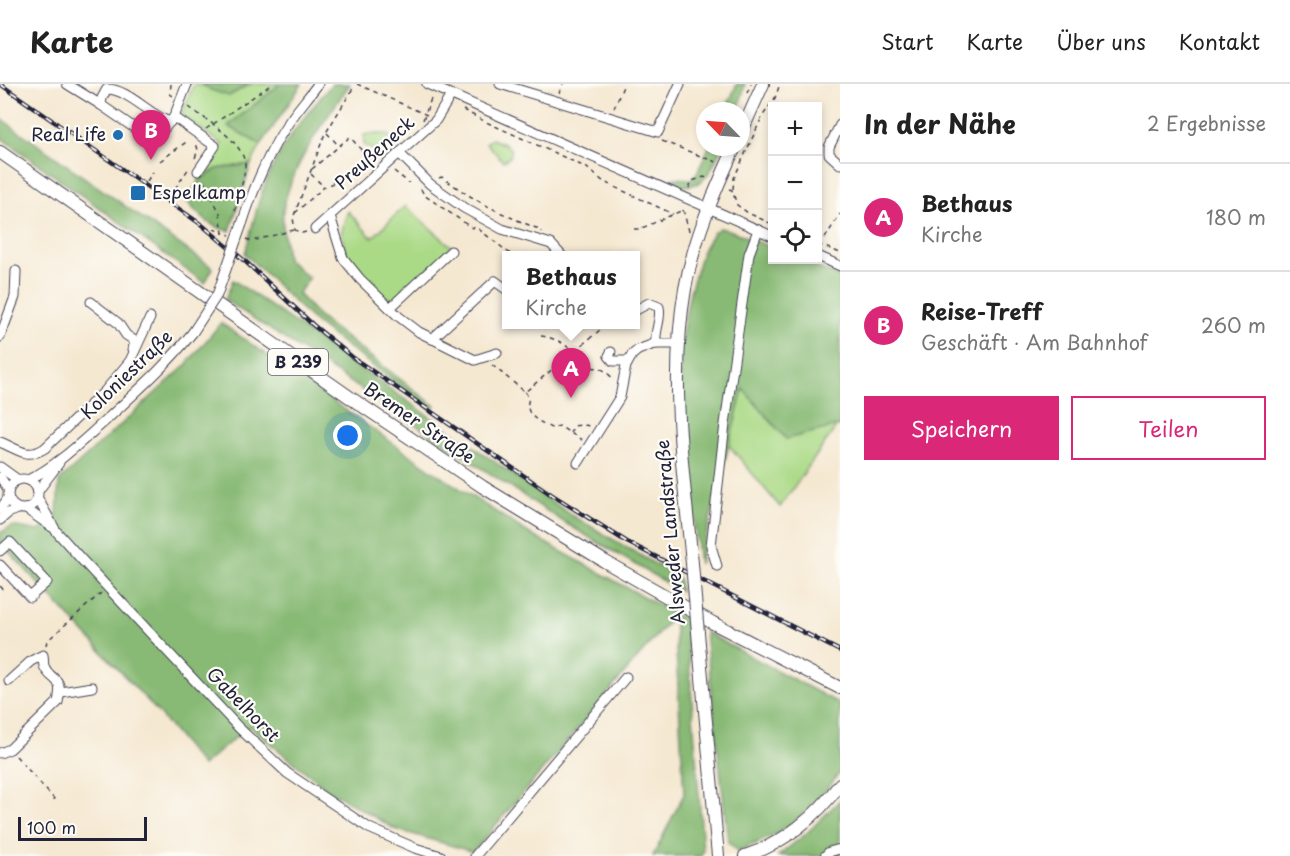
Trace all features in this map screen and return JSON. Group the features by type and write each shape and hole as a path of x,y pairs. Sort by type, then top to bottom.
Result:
{"main road":[{"path":"750,113 763,84"},
{"name":"Bremer Straße","path":"0,152 358,404 474,481 543,525 654,589 723,628 840,688"},
{"name":"Alsweder Landstraße","path":"718,856 682,456 678,344 685,287 700,231 731,156"},
{"path":"745,856 777,843 800,826 840,784"},
{"path":"768,856 803,829 840,792"}],"street":[{"path":"67,84 149,138 158,137 172,119 187,84"},
{"name":"Koloniestraße","path":"23,480 62,459 165,366 193,332 217,295 261,174 275,145 318,84"},
{"path":"426,84 768,234"},
{"path":"500,84 658,132 680,84"},
{"path":"102,105 102,98 107,89 117,89 159,118 172,119 215,146 198,171"},
{"name":"Preußeneck","path":"315,229 436,120 451,95"},
{"path":"840,124 829,147 829,154 840,164"},
{"path":"399,153 464,208 502,229 550,244 558,251"},
{"path":"330,216 343,258 360,279 419,332 479,358 497,353"},
{"path":"717,566 711,546 725,424 749,254 758,230"},
{"path":"390,308 451,251"},
{"path":"822,258 840,266"},
{"path":"0,337 15,297 16,271"},
{"path":"432,339 495,281 502,286"},
{"path":"91,302 118,322 126,335 135,341 130,360"},
{"path":"640,308 649,303 658,307 660,312 656,344"},
{"path":"0,442 27,454 36,454 45,448 91,404 130,360 150,318"},
{"path":"578,463 620,397 628,362 638,350 656,344 678,344"},
{"path":"611,352 609,356 613,362 628,362"},
{"name":"Koloniestraße","path":"38,495 62,459"},
{"path":"0,467 35,484 38,495 35,504 8,513 0,520"},
{"path":"0,477 14,506 22,509"},
{"path":"0,510 11,485 23,480"},
{"name":"Gabelhorst","path":"38,495 56,531"},
{"name":"Gabelhorst","path":"22,509 56,531 239,728 287,773 369,828 415,848 441,856"},
{"path":"0,551 10,542 47,582 30,597 0,565"},
{"path":"0,753 10,749 58,702 61,692 58,682 44,667 43,655 31,661 9,681"},
{"path":"475,856 626,677"},
{"path":"61,692 92,687"},
{"path":"825,856 828,852 840,849"}],"path":[{"path":"197,134 272,84"},
{"path":"315,229 303,233 295,230 294,214 327,132 356,84 436,120"},
{"path":"610,117 624,84"},
{"path":"768,222 737,205 732,190 734,178 780,84"},
{"path":"451,95 465,113 588,168 604,182 673,214"},
{"path":"422,120 432,96"},
{"path":"181,101 232,140 243,154 245,167 235,210 238,213"},
{"path":"327,132 339,146"},
{"path":"658,132 661,140 718,163"},
{"path":"160,161 193,137 198,150 193,162 170,196"},
{"path":"311,170 350,137 372,162 399,140 406,141"},
{"path":"294,214 324,187 335,182 366,156"},
{"path":"386,165 409,183"},
{"path":"147,181 153,172"},
{"path":"310,173 324,187"},
{"path":"508,251 476,226 472,228 461,222 424,195 420,183 428,178 442,177 475,201 542,230 538,240"},
{"path":"634,229 640,230 683,210 692,181 704,177 732,190"},
{"path":"825,238 840,214"},
{"path":"214,229 223,233"},
{"path":"822,246 840,254"},
{"path":"525,392 601,329"},
{"path":"541,336 562,342 581,359 585,367 601,368 616,383"},
{"path":"479,358 525,392 529,398 526,407 528,411 553,429 559,426 585,442"},
{"path":"570,433 577,425 586,425 596,430"},
{"path":"0,586 3,590"},
{"path":"43,655 48,641 108,586"},
{"path":"10,749 55,800"}],"green space":[{"path":"194,84 229,96 250,84 277,84 278,86 228,126 261,145 251,164 217,169 199,180 222,144 181,116"},
{"path":"201,84 250,84 229,96"},
{"path":"277,84 302,84 261,145 228,126 278,86"},
{"path":"332,84 350,84 309,145 292,178 283,212 287,259 309,278 298,294 320,318 435,406 431,409 317,324 245,254 261,195 275,162 294,131"},
{"path":"737,84 745,84 740,102 729,102"},
{"path":"0,118 213,268 205,283 0,137"},
{"path":"388,134 390,138 375,151 364,145 364,135"},
{"path":"492,139 506,145 511,150 510,157 503,161 486,143"},
{"path":"705,156 718,156 709,173 698,183 690,186 669,184 674,178 691,179 697,173"},
{"path":"251,164 230,231 206,220 187,201 199,180 217,169"},
{"path":"405,206 452,247 390,304 353,264 344,245 342,228 348,211 372,238"},
{"path":"720,228 768,246 768,264 809,264 840,277 840,427 786,439 743,389 699,564 680,387 681,340 690,292 702,252 713,233"},
{"path":"233,280 573,516 679,578 680,591 567,524 225,300"},
{"path":"221,323 434,472 533,536 686,620 703,851 701,856 653,856 684,794 674,615 473,852 395,829 328,790 249,726 202,766 156,710 0,542 0,533 12,526 39,531 57,515 59,481 185,366"},
{"path":"743,388 786,439 837,426 780,507 728,444"},
{"path":"705,632 840,704 840,772 829,787 795,822 773,836 738,851 728,842"},
{"path":"840,800 840,856 778,856 807,833"}],"railway":[{"path":"0,84 202,225 352,357 549,493 627,542 840,651"}],"place":[{"name":"Real Life","path":"118,135"},
{"name":"Reise-Treff","path":"151,160"},
{"name":"Espelkamp","path":"138,193"},
{"name":"Bethaus","path":"571,398"}]}
